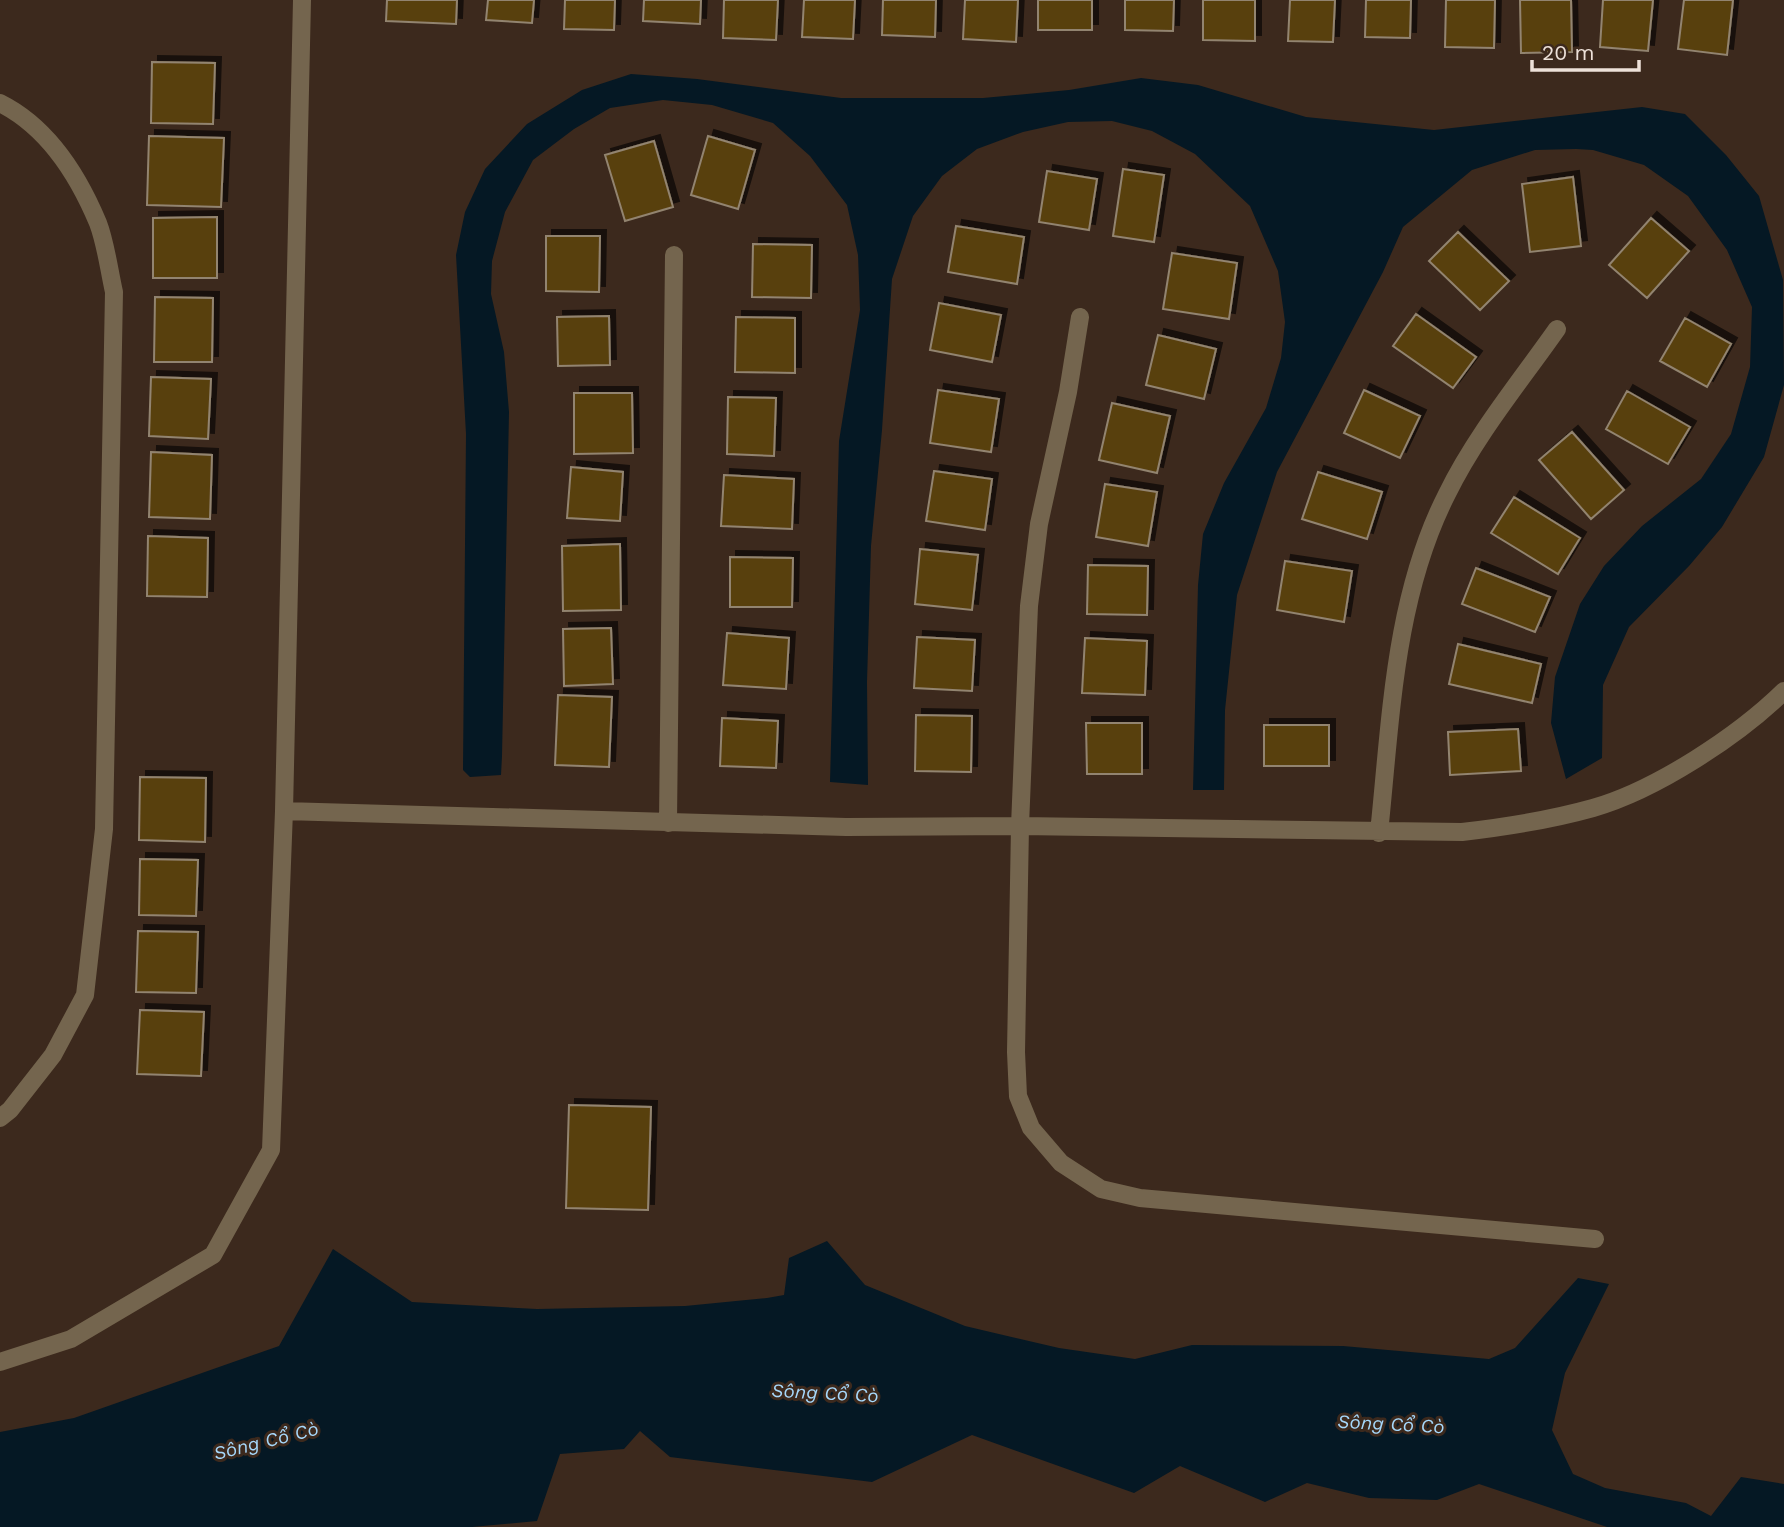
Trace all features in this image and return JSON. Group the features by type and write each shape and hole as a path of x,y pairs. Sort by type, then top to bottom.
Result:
{"street":[{"path":"0,1362 71,1339 213,1255 271,1150 284,811 302,0"},
{"path":"0,103 16,111 47,137 77,181 99,225 114,292 104,829 85,995 52,1055 10,1110 0,1118"},
{"path":"668,823 674,255"},
{"path":"1080,317 1068,392 1039,524 1030,606 1020,826 1016,1052 1018,1096 1031,1128 1060,1163 1101,1189 1140,1198 1595,1240"},
{"path":"1379,833 1398,656 1409,596 1426,544 1446,494 1478,440 1557,329"},
{"path":"284,811 846,827 1020,826 1379,833 1462,832 1524,825 1595,807 1641,790 1715,747 1784,691"}],"water":[{"path":"631,74 697,79 841,98 983,98 1069,90 1141,78 1198,85 1306,117 1434,130 1642,107 1685,114 1726,155 1759,196 1783,280 1784,385 1764,457 1722,527 1689,566 1629,627 1603,685 1602,758 1566,779 1551,723 1555,677 1580,604 1604,566 1642,526 1701,479 1731,434 1750,367 1752,307 1727,250 1688,196 1644,165 1593,150 1535,150 1472,170 1403,227 1383,272 1277,472 1237,595 1225,710 1224,790 1193,790 1198,585 1203,534 1224,483 1266,408 1281,358 1285,322 1278,271 1250,206 1195,154 1152,131 1112,121 1068,122 1023,132 977,149 942,176 913,216 892,279 871,546 867,682 868,785 830,782 839,441 860,310 858,255 847,205 810,156 773,123 712,105 663,100 610,108 574,129 533,160 505,212 492,261 491,294 504,352 509,412 502,756 501,775 470,777 463,770 466,434 456,255 465,212 485,169 527,124 582,90"},
{"name":"Sông Cổ Cò","path":"827,1241 865,1285 965,1326 1059,1348 1135,1359 1192,1345 1343,1346 1489,1359 1515,1348 1578,1278 1609,1284 1565,1373 1552,1430 1573,1474 1605,1488 1686,1503 1711,1516 1741,1477 1784,1484 1784,1527 1607,1527 1479,1484 1437,1500 1369,1498 1307,1483 1265,1502 1180,1466 1134,1493 972,1435 872,1482 670,1457 640,1431 624,1449 560,1454 537,1521 472,1527 0,1527 0,1432 74,1418 279,1346 333,1249 412,1302 537,1309 685,1306 784,1295 789,1258"}],"building":[{"path":"387,0 457,0 456,24 386,21"},
{"path":"488,0 534,0 532,23 486,20"},
{"path":"565,0 615,0 614,30 564,29"},
{"path":"644,0 701,0 700,24 643,21"},
{"path":"724,0 778,0 776,40 723,38"},
{"path":"804,0 855,0 853,39 802,37"},
{"path":"883,0 936,0 935,37 882,35"},
{"path":"965,0 1018,0 1016,42 963,39"},
{"path":"1038,0 1092,0 1092,30 1038,30"},
{"path":"1125,0 1174,0 1173,31 1125,30"},
{"path":"1203,0 1255,0 1255,41 1203,40"},
{"path":"1290,0 1335,0 1333,42 1288,41"},
{"path":"1366,0 1411,0 1410,38 1365,37"},
{"path":"1446,0 1495,0 1494,48 1445,47"},
{"path":"1520,0 1571,0 1572,52 1521,53"},
{"path":"1603,0 1653,0 1648,51 1600,47"},
{"path":"1684,0 1733,0 1727,55 1678,49"},
{"path":"152,62 215,63 213,124 151,123"},
{"path":"149,136 224,138 221,207 147,205"},
{"path":"708,136 755,150 738,209 691,195"},
{"path":"654,141 673,207 625,221 605,155"},
{"path":"1123,169 1164,175 1154,242 1113,236"},
{"path":"1047,171 1097,179 1089,230 1039,222"},
{"path":"1573,177 1581,246 1530,252 1522,184"},
{"path":"217,217 217,278 153,278 153,218"},
{"path":"1651,218 1689,251 1647,298 1609,265"},
{"path":"956,226 1024,237 1017,284 948,272"},
{"path":"1458,232 1509,281 1480,310 1429,261"},
{"path":"546,236 600,236 599,292 546,291"},
{"path":"753,244 812,245 811,298 752,297"},
{"path":"1172,253 1237,263 1229,319 1163,309"},
{"path":"155,297 213,298 212,362 154,362"},
{"path":"939,303 1001,315 992,362 930,350"},
{"path":"1416,314 1476,357 1453,388 1393,346"},
{"path":"609,316 610,365 558,366 557,317"},
{"path":"736,317 795,318 795,373 735,372"},
{"path":"1685,318 1731,344 1707,387 1660,361"},
{"path":"1158,335 1216,349 1204,399 1146,385"},
{"path":"151,377 211,379 208,439 149,436"},
{"path":"938,390 999,399 991,452 930,443"},
{"path":"1364,390 1420,416 1400,458 1344,433"},
{"path":"1627,391 1690,427 1668,464 1606,429"},
{"path":"574,393 632,393 633,453 574,454"},
{"path":"728,397 776,398 774,456 727,454"},
{"path":"1112,403 1170,416 1157,473 1099,460"},
{"path":"1572,432 1624,490 1591,519 1539,460"},
{"path":"151,452 212,455 210,519 149,517"},
{"path":"571,467 623,472 620,521 567,518"},
{"path":"934,471 992,479 985,530 926,521"},
{"path":"1318,472 1382,492 1367,539 1302,519"},
{"path":"724,475 794,479 792,529 721,526"},
{"path":"1105,484 1157,492 1148,546 1096,537"},
{"path":"1514,497 1580,538 1558,574 1491,533"},
{"path":"148,536 208,538 207,597 147,596"},
{"path":"620,544 621,610 563,611 562,546"},
{"path":"920,549 978,555 972,610 915,604"},
{"path":"730,557 793,558 792,607 730,607"},
{"path":"1285,561 1352,571 1344,622 1277,610"},
{"path":"1088,565 1148,566 1147,615 1087,614"},
{"path":"1476,568 1550,597 1535,632 1462,604"},
{"path":"611,628 613,684 564,686 563,629"},
{"path":"727,633 789,638 786,689 723,685"},
{"path":"917,637 975,640 972,691 914,688"},
{"path":"1085,638 1147,641 1145,695 1082,693"},
{"path":"1458,644 1541,664 1532,703 1449,684"},
{"path":"558,695 612,697 609,767 555,765"},
{"path":"916,715 972,716 971,772 915,771"},
{"path":"722,718 778,721 776,768 720,766"},
{"path":"1086,723 1142,723 1142,774 1087,774"},
{"path":"1264,725 1329,725 1329,766 1264,766"},
{"path":"1518,729 1521,771 1450,775 1448,732"},
{"path":"140,777 206,778 205,842 139,840"},
{"path":"140,859 198,860 196,916 139,915"},
{"path":"138,931 198,932 196,993 136,992"},
{"path":"140,1010 204,1012 201,1076 137,1074"},
{"path":"569,1105 651,1107 648,1210 566,1208"}]}
